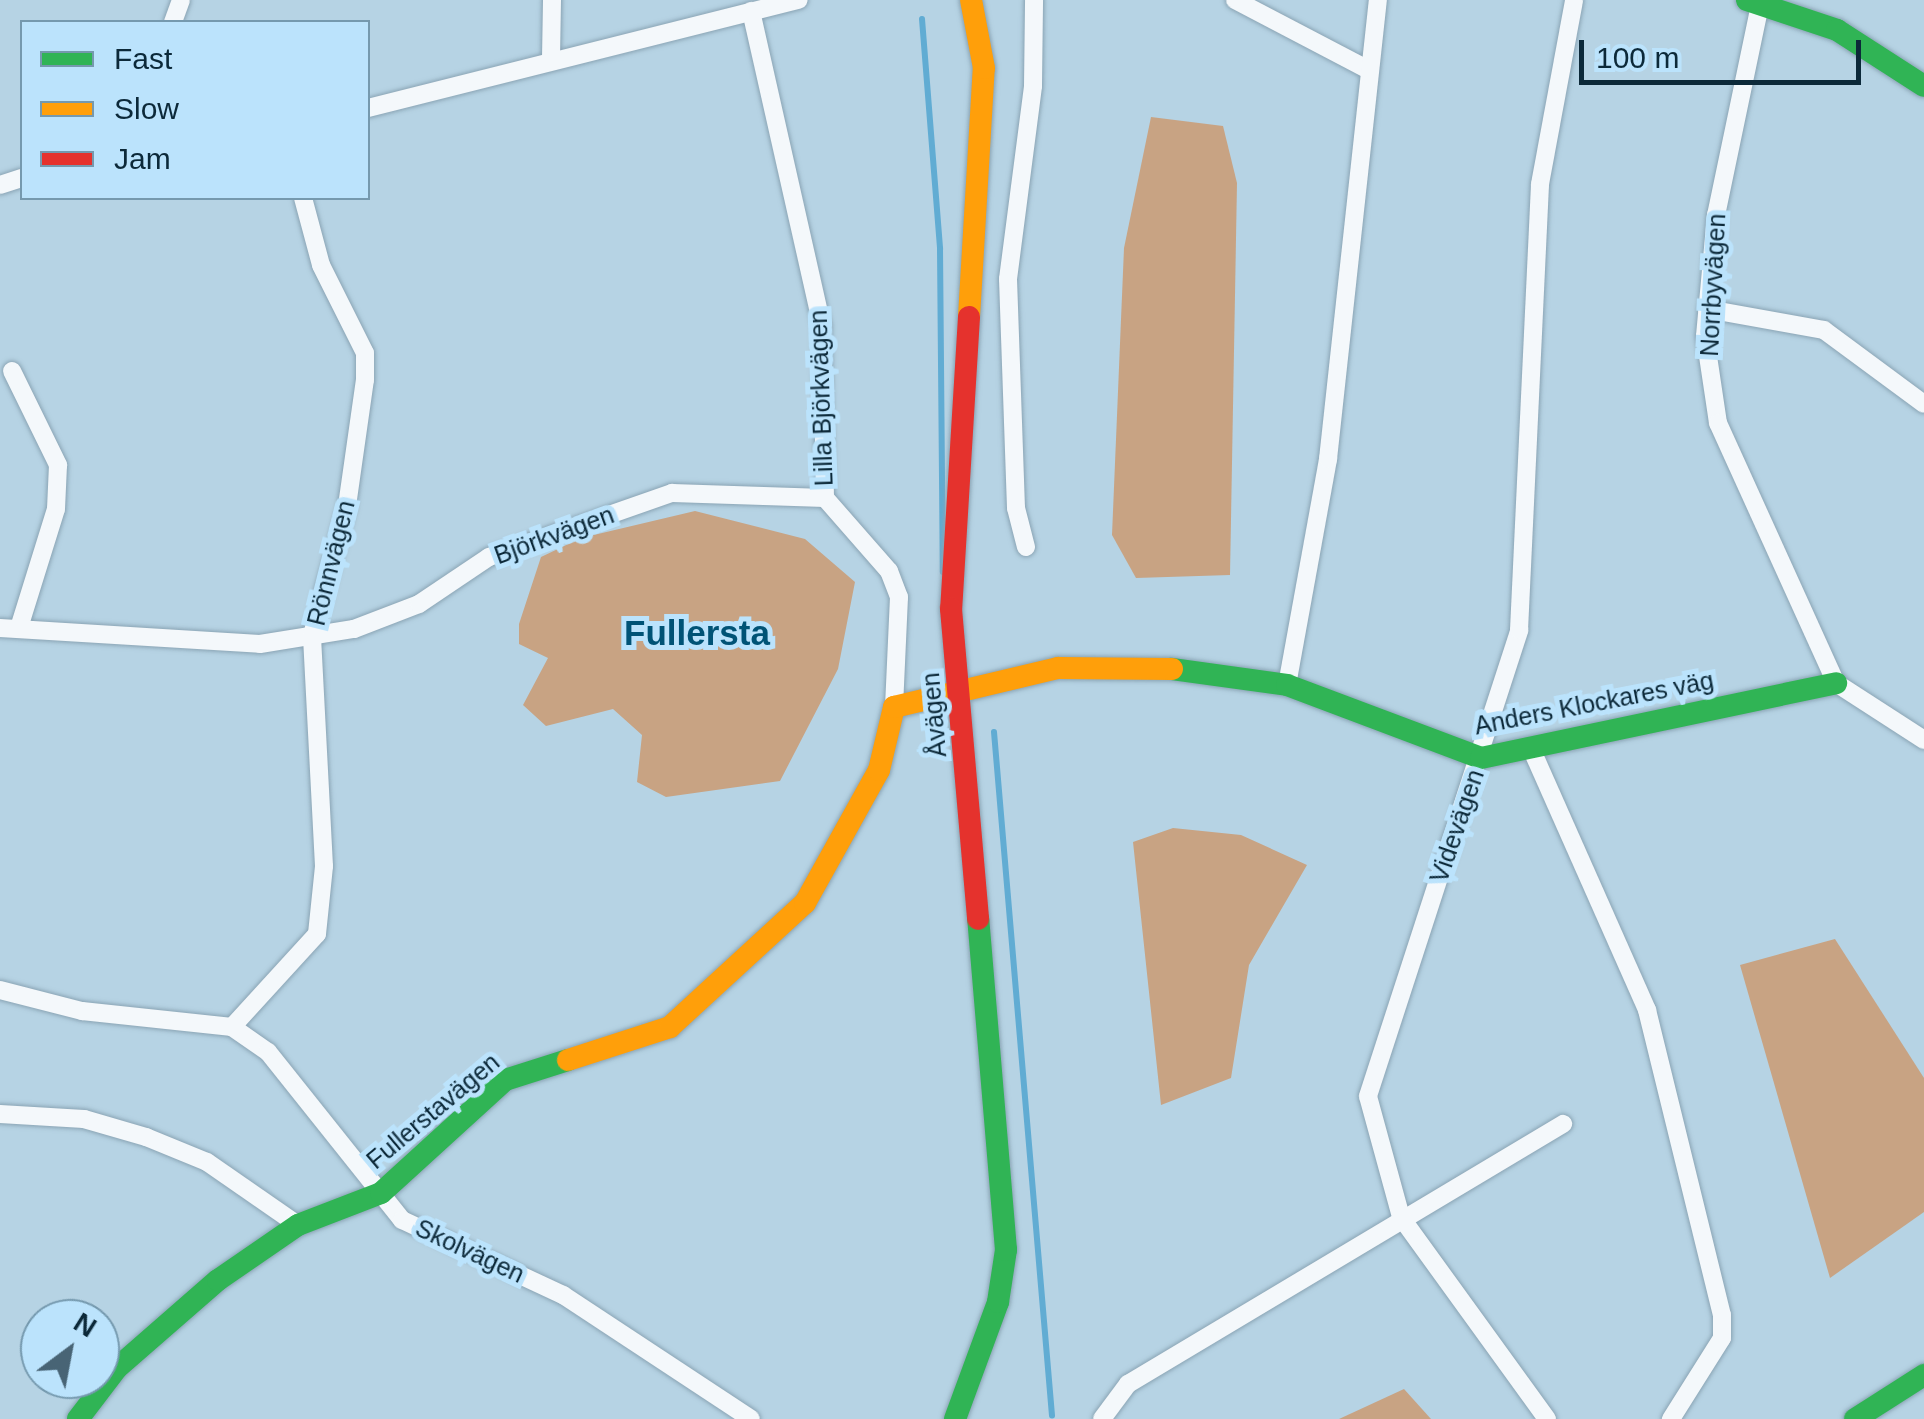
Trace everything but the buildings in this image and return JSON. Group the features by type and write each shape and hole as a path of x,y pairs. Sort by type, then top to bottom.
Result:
{"street":[{"path":"551,58 552,0"},
{"path":"370,107 551,58 799,0"},
{"name":"Åvägen","path":"955,1419 998,1302 1006,1250 951,609 984,68 971,0"},
{"path":"1026,547 1016,508 1008,278 1033,86 1034,0"},
{"path":"1235,0 1367,70"},
{"path":"1287,686 1328,459 1367,70 1378,0"},
{"name":"Videvägen","path":"1546,1419 1401,1217 1368,1096 1372,1068 1481,758 1520,630 1540,184 1574,0"},
{"path":"1756,1 1837,30 1924,86"},
{"name":"Norrbyvägen","path":"1756,1 1722,163 1706,309 1710,390 1727,460 1836,683"},
{"name":"Lilla Björkvägen","path":"751,11 819,311 825,498 889,571 899,597 894,707"},
{"name":"Rönnvägen","path":"232,1026 317,934 324,866 312,636 347,506 365,353 311,240 303,200"},
{"path":"1706,309 1824,330 1924,404"},
{"path":"9,628 56,508 58,464 12,371"},
{"name":"Björkvägen","path":"9,628 158,643 312,636 420,604 489,557 672,493 825,498"},
{"name":"Anders Klockares väg","path":"960,691 1105,663 1287,686 1481,758 1836,683"},
{"path":"1836,683 1924,740"},
{"path":"894,707 960,691"},
{"name":"Fullerstavägen","path":"78,1419 140,1349 298,1225 381,1193 505,1080 670,1027 760,951 823,875 879,770 894,707"},
{"path":"1532,748 1647,1010 1722,1315 1722,1338 1670,1419"},
{"path":"0,990 82,1011 232,1026"},
{"name":"Skolvägen","path":"232,1026 268,1052 402,1220 578,1304 751,1419"},
{"path":"0,1114 84,1119 146,1138 207,1162 298,1225"},
{"path":"1102,1419 1128,1384 1401,1217 1563,1124"},
{"path":"1856,1419 1924,1375"}],"shaded area":[{"path":"1151,117 1223,126 1237,183 1230,575 1136,578 1112,535 1124,248"},
{"path":"695,511 805,539 855,582 838,669 780,781 666,797 637,782 642,735 613,709 546,726 523,705 548,658 519,644 519,624 541,557 581,538"},
{"path":"1173,828 1241,835 1307,865 1249,965 1231,1078 1161,1105 1133,842"},
{"path":"1835,939 1924,1078 1924,1212 1830,1278 1740,965"},
{"path":"1404,1389 1431,1419 1339,1419"}],"waterway":[{"path":"922,19 940,249 943,572"},
{"path":"994,732 1052,1416"}],"traffic: fast":[{"path":"1747,0 1837,30 1924,86"},
{"path":"1172,669 1287,685 1481,758 1836,683"},
{"path":"955,1419 998,1302 1006,1250 978,919"},
{"path":"78,1419 117,1368 218,1280 298,1225 381,1193 505,1080 568,1060"},
{"path":"1855,1419 1924,1375"}],"traffic: slow":[{"path":"969,317 984,68 971,0"},
{"path":"568,1060 670,1027 805,903 879,770 894,707 1058,668 1172,669"}],"traffic: jam":[{"path":"969,317 951,609 978,919"}],"district":[{"name":"Fullersta","path":"697,633"}]}
